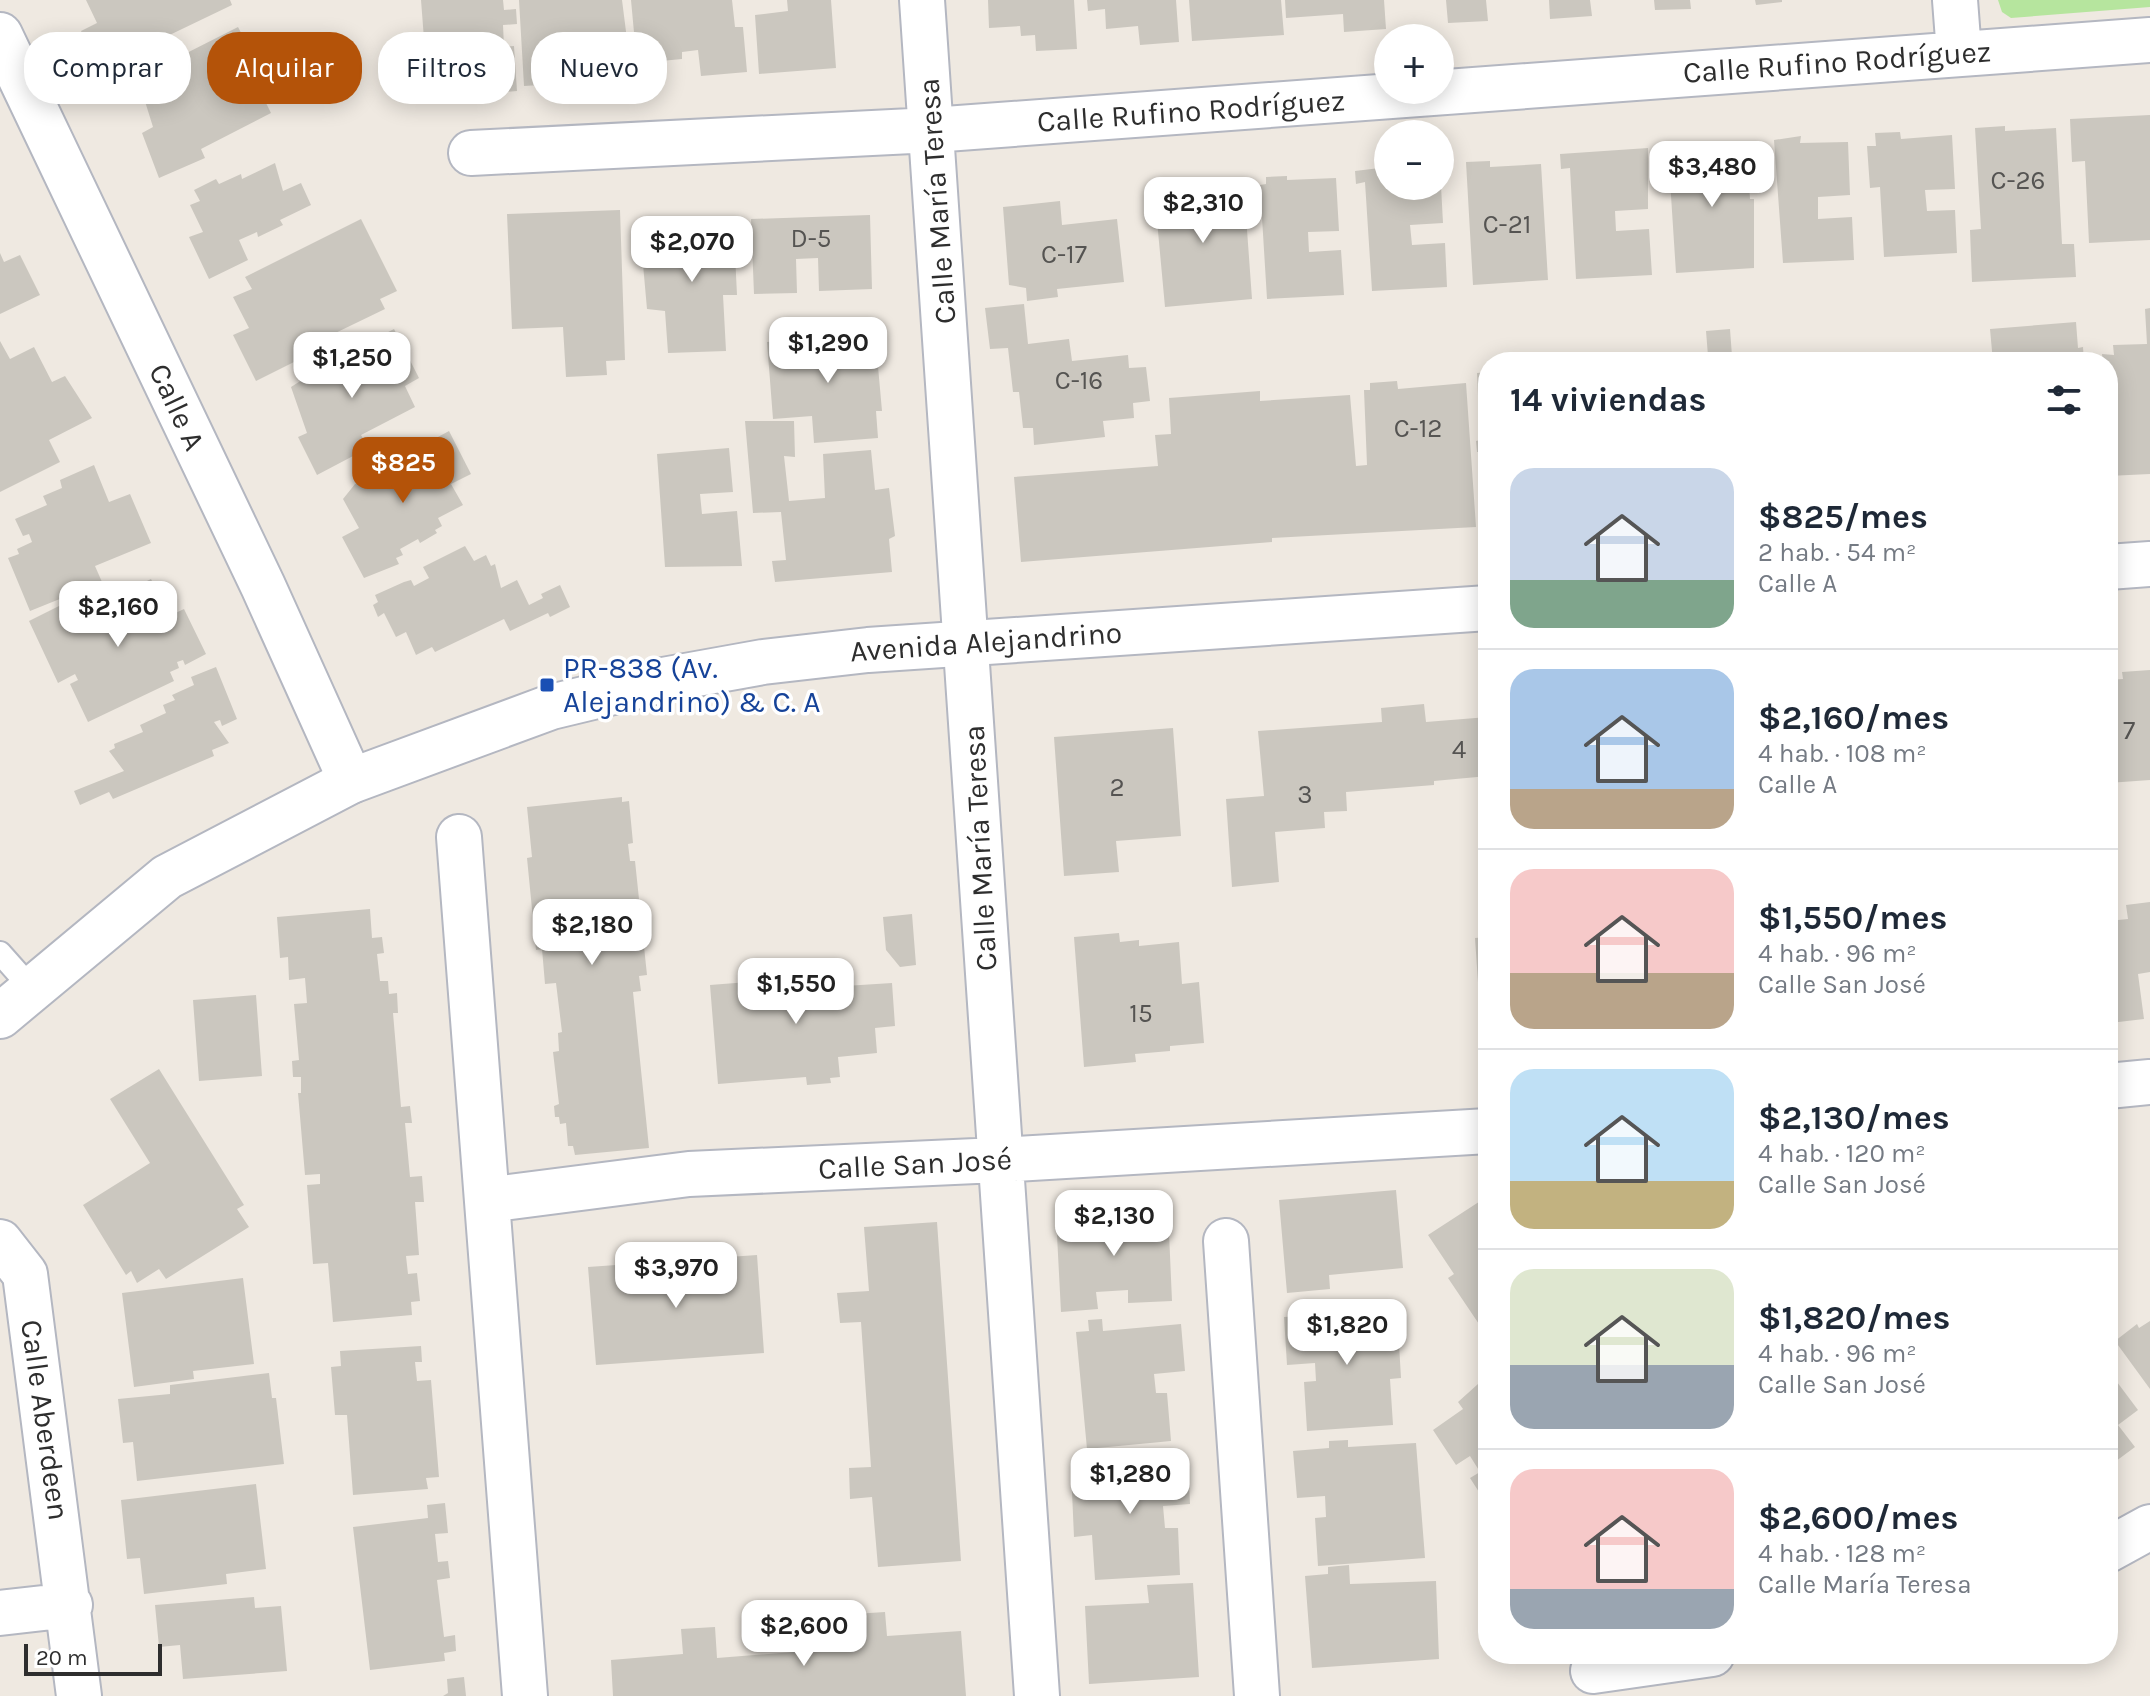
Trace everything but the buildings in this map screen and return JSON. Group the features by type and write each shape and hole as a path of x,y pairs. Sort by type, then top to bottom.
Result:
{"street":[{"name":"Calle María Teresa","path":"922,0 968,642 998,1160 1037,1696"},
{"path":"1955,0 1959,53"},
{"name":"Calle A","path":"0,35 263,586 351,781"},
{"name":"Calle Rufino Rodríguez","path":"471,153 932,130 2150,40"},
{"path":"2118,566 2150,564"},
{"name":"Avenida Alejandrino","path":"16,1002 167,877 351,781 551,707 663,680 763,662 968,642 1478,609"},
{"path":"459,837 525,1696"},
{"path":"2118,1085 2150,1082"},
{"name":"Calle San José","path":"487,1200 689,1174 998,1160 1478,1132"},
{"path":"1226,1241 1257,1696"},
{"name":"Calle Aberdeen","path":"0,1242 25,1274 70,1605 79,1696"},
{"path":"2118,1545 2150,1527"},
{"path":"0,1613 70,1605"},
{"path":"1593,1671 1642,1664"}],"lane":[{"path":"0,953 16,1002"}],"green space":[{"path":"1998,0 2150,0 2150,7 2011,18 2002,12"}],"place":[{"name":"PR-838 (Av. Alejandrino) & C. A","path":"547,685"}]}
